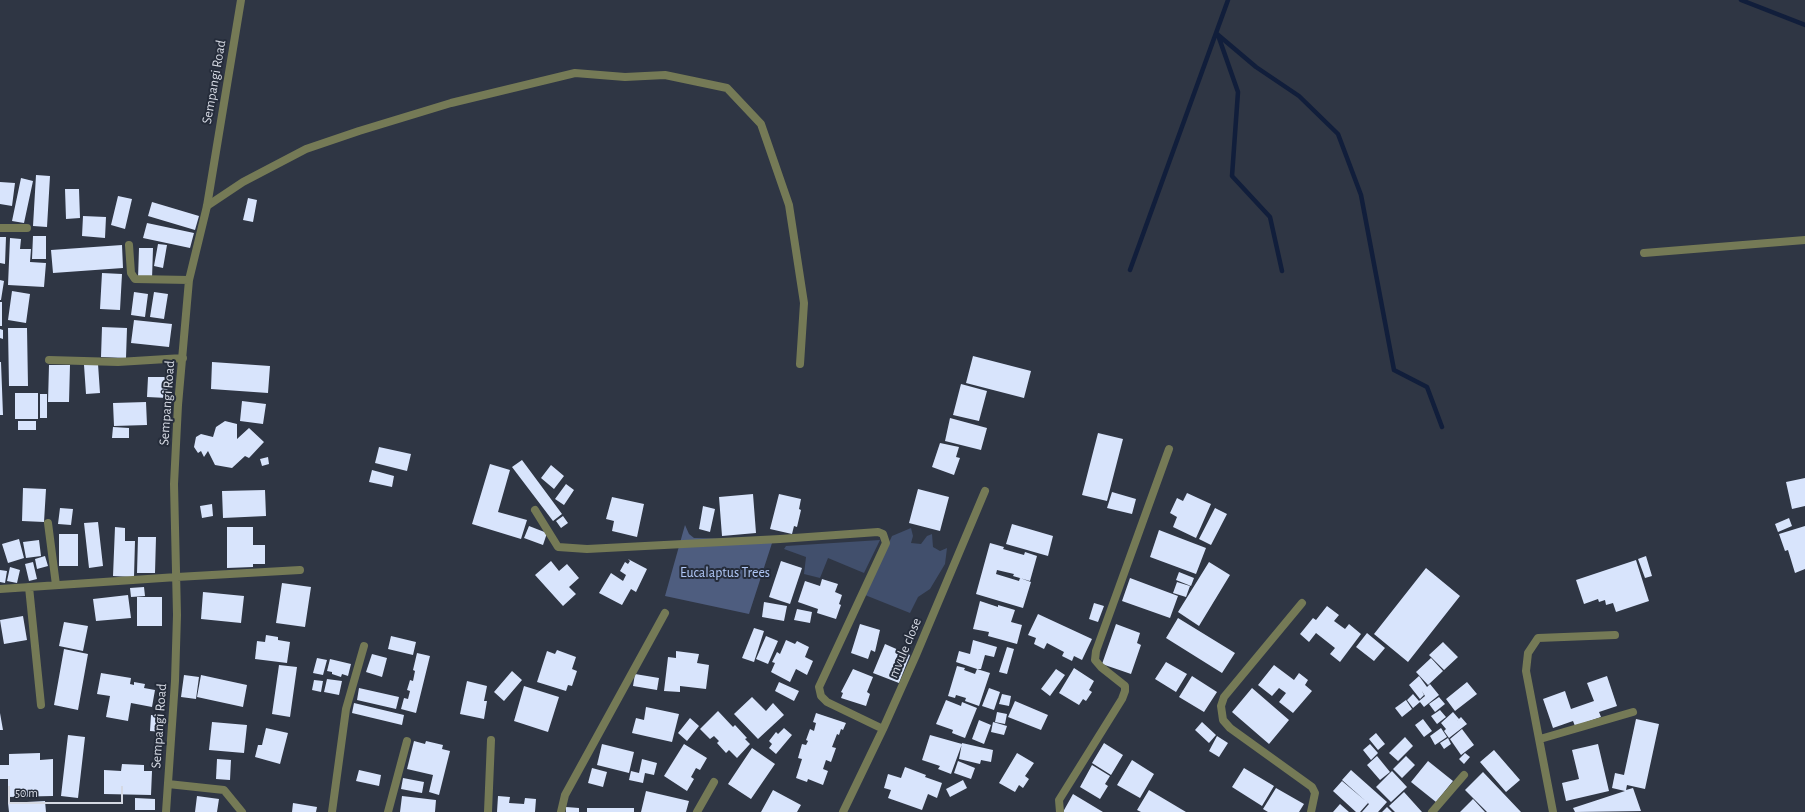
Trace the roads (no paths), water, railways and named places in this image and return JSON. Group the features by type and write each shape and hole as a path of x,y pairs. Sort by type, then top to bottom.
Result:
{"street":[{"name":"Sempangi Road","path":"166,812 175,681 177,577 174,532 174,484 178,405 189,280 207,206 241,0"},
{"path":"207,206 243,182 306,149 451,103 575,73 625,77 665,75 727,88 761,124 789,205 804,302 800,364"},
{"path":"0,228 27,228"},
{"path":"1644,253 1805,240"},
{"path":"129,245 131,273 135,278 189,280"},
{"path":"49,360 118,362 183,358"},
{"path":"1060,812 1059,800 1122,699 1125,686 1101,667 1095,660 1096,651 1169,448"},
{"name":"mvule close","path":"843,812 883,729 985,492"},
{"path":"535,510 558,547 587,549 780,539 878,532 883,534 886,544 819,687 821,696 827,702 883,729"},
{"path":"48,523 56,585"},
{"path":"0,589 300,570"},
{"path":"29,587 41,705"},
{"path":"1302,602 1224,697 1221,706 1223,720 1230,728 1312,787 1315,793 1311,812"},
{"path":"561,812 565,795 665,613"},
{"path":"1553,812 1526,671 1528,653 1538,638 1616,635"},
{"path":"332,812 346,709 364,646"},
{"path":"1540,739 1633,712"},
{"path":"488,812 491,740"},
{"path":"388,812 407,741"},
{"path":"1432,812 1464,775"},
{"path":"698,812 714,782"},
{"path":"168,784 224,790 242,812"}],"waterway":[{"path":"1130,270 1228,0"},
{"path":"1741,0 1805,25"},
{"path":"1217,34 1256,67 1299,96 1338,134 1361,195 1394,370 1427,387 1442,427"},
{"path":"1218,35 1238,92 1232,176 1270,217 1282,271"}],"park label":[{"name":"Eucalaptus Trees","path":"725,573"}]}
